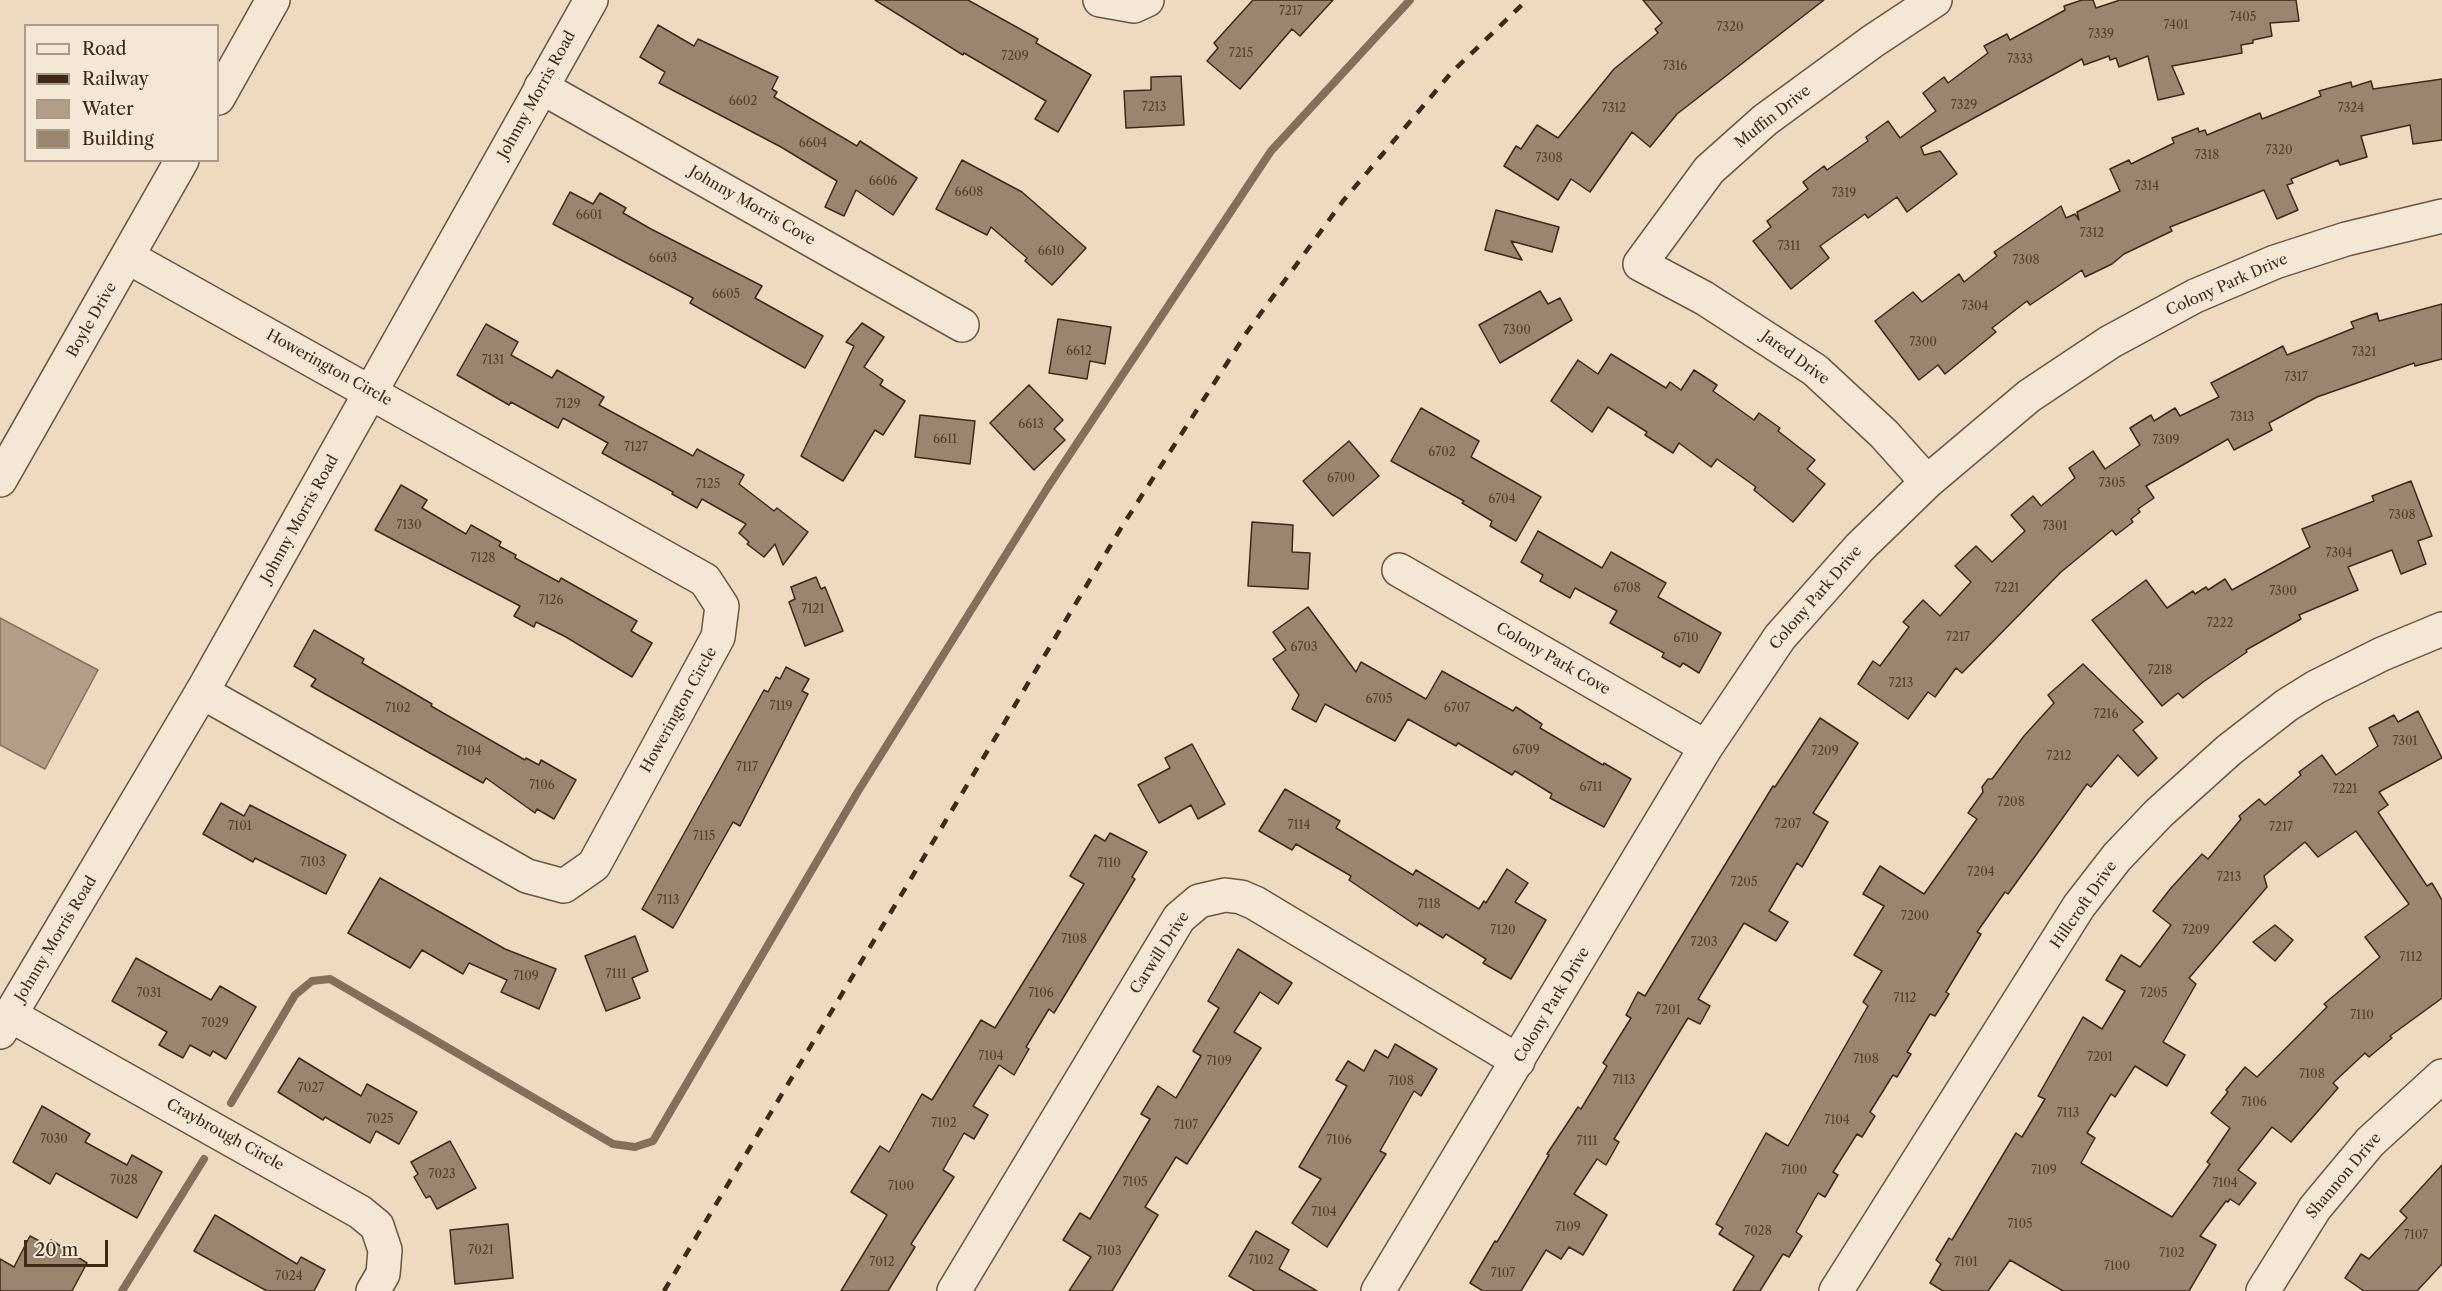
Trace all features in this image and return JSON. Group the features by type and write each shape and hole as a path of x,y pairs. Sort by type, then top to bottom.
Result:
{"street":[{"path":"219,96 273,0"},
{"name":"Johnny Morris Road","path":"5,1024 202,692 591,0"},
{"path":"1100,0 1134,6 1147,0"},
{"name":"Muffin Drive","path":"1640,264 1709,170 1766,120 1872,42 1935,0"},
{"name":"Johnny Morris Cove","path":"541,87 962,326"},
{"name":"Boyle Drive","path":"0,480 181,162"},
{"name":"Colony Park Drive","path":"1378,1291 1706,747 1780,637 1860,547 1927,482 2029,396 2110,342 2195,296 2275,262 2336,243 2442,216"},
{"name":"Howerington Circle","path":"128,257 705,580 722,606 718,637 594,865 564,886 527,876 202,692"},
{"name":"Jared Drive","path":"1640,264 1713,303 1815,370 1884,434 1927,482"},
{"name":"Colony Park Cove","path":"1400,570 1706,747"},
{"name":"Hillcroft Drive","path":"1836,1291 2079,906 2117,857 2158,813 2229,750 2287,705 2316,687 2382,654 2442,629"},
{"name":"Carwill Drive","path":"954,1291 1179,918 1199,900 1225,895 1255,903 1518,1061"},
{"name":"Craybrough Circle","path":"5,1024 360,1212 376,1226 385,1250 383,1274 373,1291"},
{"name":"Shannon Drive","path":"2263,1291 2315,1208 2363,1150 2442,1076"}],"water":[{"path":"0,618 98,670 45,769 0,745"}],"building":[{"path":"875,0 968,0 1038,39 1036,43 1091,75 1058,132 1035,119 1046,101 964,53 963,55"},
{"path":"1253,0 1333,0 1300,36 1292,29 1240,89 1207,61 1218,48 1214,43"},
{"path":"1643,0 1824,0 1677,114 1650,147 1632,132 1590,192 1571,179 1558,200 1504,166 1516,146 1521,149 1537,125 1558,138 1614,69 1658,33 1655,29 1662,23"},
{"path":"2082,0 2093,0 2096,8 2120,0 2296,0 2299,21 2270,23 2272,36 2241,45 2242,53 2172,66 2184,94 2158,100 2148,56 2119,67 2116,58 2110,60 2109,56 2084,65 2082,59 1921,147 1924,155 1940,151 1957,174 1907,212 1897,197 1868,218 1865,214 1820,246 1829,258 1791,289 1753,241 1771,227 1767,221 1808,189 1803,182 1824,166 1827,170 1868,141 1866,137 1888,121 1900,138 1936,111 1923,93 1944,77 1948,83 1988,53 1984,46 2007,34 2010,40 2065,10 2064,6"},
{"path":"658,25 694,46 698,39 778,77 772,89 777,92 774,97 857,146 860,141 917,178 893,215 856,190 844,216 825,207 837,181 781,147 659,83 665,72 640,57"},
{"path":"1181,76 1184,125 1126,128 1124,91 1151,90 1151,77"},
{"path":"2442,79 2442,140 2413,144 2410,125 2361,136 2367,157 2340,165 2338,160 2291,179 2293,183 2287,185 2298,210 2277,219 2264,190 2170,227 2172,231 2124,254 2112,264 2085,277 2082,270 2030,305 2027,301 1992,328 1996,332 1945,374 1938,365 1919,380 1875,321 1913,292 1922,302 1959,274 1964,282 1997,256 1994,252 2061,206 2066,218 2075,214 2079,220 2077,212 2120,191 2110,169 2129,160 2131,164 2174,143 2172,138 2198,128 2199,132 2205,130 2207,135 2260,113 2262,119 2321,96 2319,91 2351,82 2352,87 2371,81 2373,89"},
{"path":"962,160 1022,192 1086,248 1052,285 1025,261 1027,258 991,227 987,235 936,209"},
{"path":"570,192 593,204 600,193 626,208 623,213 762,286 755,298 823,336 805,368 690,303 693,298 553,224"},
{"path":"1496,210 1559,227 1552,252 1511,241 1522,260 1485,250"},
{"path":"1540,291 1548,304 1560,298 1572,320 1500,363 1479,325"},
{"path":"2442,304 2442,359 2415,366 2414,363 2317,397 2269,423 2272,430 2234,450 2228,439 2146,486 2154,498 2138,509 2140,512 2131,519 2133,522 2116,535 2112,530 2061,572 1962,673 1956,668 1935,697 1928,692 1908,719 1858,684 1873,661 1880,666 1909,627 1903,622 1923,600 1940,616 1971,582 1955,566 1976,546 1992,562 2025,531 2011,515 2033,496 2041,506 2075,478 2069,468 2093,451 2105,469 2140,445 2130,428 2151,415 2154,421 2175,408 2180,416 2219,397 2211,383 2283,346 2287,355 2354,328 2351,322 2377,313 2379,321"},
{"path":"1058,319 1111,327 1105,364 1090,361 1087,379 1049,373"},
{"path":"862,323 884,337 864,367 883,380 880,385 905,401 883,435 875,430 843,481 801,456 854,346 846,342"},
{"path":"486,324 518,342 511,355 552,378 557,370 604,397 599,405 693,456 697,449 744,475 739,484 774,511 777,508 808,532 783,565 775,544 764,557 747,544 749,542 739,533 746,524 702,499 697,508 672,494 673,492 602,453 608,443 563,418 558,428 511,402 509,405 457,375"},
{"path":"1611,354 1666,388 1670,382 1681,390 1694,370 1717,385 1713,391 1754,420 1759,413 1780,428 1778,431 1815,460 1807,469 1825,484 1793,522 1754,490 1756,487 1717,459 1711,467 1679,443 1673,453 1645,435 1647,432 1608,407 1592,432 1551,401 1578,360 1598,374"},
{"path":"1029,385 1063,420 1054,429 1065,440 1034,470 990,423"},
{"path":"1421,408 1479,441 1471,457 1541,497 1516,541 1490,526 1492,521 1462,503 1464,501 1391,461"},
{"path":"920,415 975,421 970,464 915,457"},
{"path":"1349,441 1379,476 1333,516 1303,481"},
{"path":"2411,481 2432,536 2418,541 2426,564 2401,574 2392,550 2348,567 2358,590 2299,615 2301,619 2246,650 2247,652 2183,698 2178,693 2162,706 2092,620 2146,580 2167,608 2193,591 2195,594 2206,587 2208,590 2225,579 2232,590 2310,547 2302,529 2374,501 2372,496"},
{"path":"401,485 427,500 422,508 466,534 471,525 501,542 499,546 516,555 515,558 559,582 561,578 637,621 631,631 652,643 632,677 566,637 536,622 534,627 514,616 520,606 375,530"},
{"path":"1252,522 1293,525 1292,552 1310,553 1308,589 1248,586"},
{"path":"1538,531 1602,568 1611,552 1666,583 1658,597 1721,633 1699,673 1683,663 1680,667 1662,657 1664,653 1610,623 1617,611 1575,588 1570,598 1540,581 1543,575 1521,562"},
{"path":"816,577 821,589 825,587 843,631 805,646 789,602 795,599 791,587"},
{"path":"1308,607 1356,672 1361,662 1426,699 1442,671 1513,711 1516,707 1542,724 1540,728 1631,779 1604,827 1550,798 1552,794 1515,771 1512,775 1458,743 1456,746 1408,719 1395,741 1325,704 1316,722 1292,709 1299,695 1273,659 1286,650 1273,632"},
{"path":"314,630 364,659 362,663 432,704 431,706 525,760 526,758 539,765 541,760 576,780 554,819 537,809 535,813 486,778 483,783 311,686 316,679 294,666"},
{"path":"2083,664 2143,722 2133,730 2157,758 2138,776 2118,755 2091,787 2087,784 2008,894 2005,892 1977,932 1981,934 1946,992 1949,994 1935,1016 1930,1014 1907,1052 1911,1054 1897,1077 1893,1075 1870,1112 1875,1116 1862,1137 1857,1134 1833,1172 1838,1175 1825,1197 1818,1193 1796,1232 1802,1236 1789,1257 1783,1254 1760,1291 1733,1291 1754,1256 1719,1234 1723,1228 1716,1224 1766,1133 1788,1146 1868,1006 1863,1002 1882,971 1854,955 1884,906 1863,894 1880,866 1924,894 1977,819 1968,813 1983,792 1982,787 1988,779 1992,779 2024,736 2054,703 2048,695"},
{"path":"786,667 809,679 802,691 808,694 740,826 733,822 673,928 642,909 764,690 768,692 776,677 780,679"},
{"path":"2418,711 2442,758 2379,792 2388,805 2378,812 2427,886 2432,883 2442,900 2442,998 2390,1036 2392,1038 2369,1057 2365,1053 2333,1083 2338,1088 2291,1142 2272,1127 2238,1170 2256,1183 2239,1205 2230,1199 2226,1201 2200,1236 2216,1245 2189,1291 2063,1291 2010,1260 1988,1291 1943,1291 1930,1283 1941,1264 1936,1260 1949,1238 1952,1240 2016,1133 2022,1137 2045,1099 2038,1096 2083,1017 2102,1029 2125,991 2106,980 2121,955 2140,967 2171,925 2153,911 2171,888 2202,854 2208,859 2241,819 2239,816 2259,799 2265,805 2301,775 2299,772 2322,755 2336,775 2378,746 2369,728 2394,715 2398,722","holes":["2356,831 2409,904 2365,937 2380,957 2324,1004 2327,1007 2257,1077 2245,1067 2226,1090 2228,1092 2211,1113 2230,1128 2207,1162 2210,1164 2172,1217 2081,1163 2095,1138 2087,1133 2111,1094 2115,1097 2135,1066 2167,1086 2185,1055 2163,1042 2196,984 2189,978 2267,887 2264,876 2305,842 2318,857"]},
{"path":"1820,718 1858,743 1813,813 1828,822 1802,867 1797,863 1769,911 1788,922 1776,941 1744,923 1698,999 1710,1006 1700,1024 1688,1018 1614,1139 1619,1142 1606,1165 1597,1159 1574,1194 1607,1215 1583,1255 1569,1247 1561,1259 1546,1250 1521,1291 1483,1291 1470,1283 1549,1155 1547,1154 1578,1107 1581,1109 1607,1066 1603,1063 1631,1018 1626,1015 1638,992 1645,996 1773,786 1775,787"},
{"path":"1192,744 1225,804 1198,819 1191,805 1159,823 1138,785 1170,768 1165,758"},
{"path":"1285,789 1340,821 1336,828 1413,875 1416,870 1479,909 1484,901 1486,903 1507,869 1528,883 1515,902 1546,920 1511,979 1483,963 1486,959 1446,934 1443,938 1419,923 1417,926 1349,880 1351,876 1296,844 1292,850 1259,831"},
{"path":"221,803 244,816 250,805 346,855 326,894 255,858 253,862 203,834"},
{"path":"1110,833 1147,852 1132,877 1135,879 1054,1013 1049,1009 1026,1047 1029,1049 1014,1075 999,1065 973,1106 988,1115 974,1139 964,1133 943,1170 954,1177 911,1244 915,1247 888,1291 841,1291 887,1215 851,1192 880,1146 889,1152 922,1094 932,1100 981,1020 995,1028 1084,884 1070,876 1095,835 1105,841"},
{"path":"380,878 505,949 556,969 539,1009 501,992 507,980 469,963 463,974 422,950 410,968 348,933"},
{"path":"2275,925 2293,940 2275,961 2253,942"},
{"path":"635,936 648,971 632,978 640,998 606,1011 585,956"},
{"path":"1238,949 1292,983 1278,1004 1260,992 1234,1032 1261,1048 1187,1164 1176,1157 1145,1207 1158,1215 1112,1291 1069,1291 1091,1257 1063,1240 1080,1213 1090,1219 1150,1119 1141,1114 1158,1086 1176,1098 1201,1056 1193,1051 1219,1008 1208,1001"},
{"path":"136,958 211,1000 220,986 256,1007 226,1059 213,1051 210,1056 190,1045 183,1058 159,1045 167,1032 112,1001"},
{"path":"1395,1044 1437,1069 1421,1096 1414,1091 1380,1151 1386,1154 1327,1247 1292,1223 1321,1179 1299,1167 1347,1086 1336,1080 1348,1061 1364,1071 1375,1050 1388,1058"},
{"path":"299,1058 361,1096 367,1084 417,1112 399,1144 376,1131 370,1143 325,1117 323,1120 278,1092"},
{"path":"42,1106 90,1134 85,1142 127,1165 132,1155 162,1172 137,1218 56,1173 50,1184 13,1162"},
{"path":"450,1141 476,1188 437,1209 430,1196 426,1198 414,1177 418,1174 411,1162"},
{"path":"2442,1165 2442,1264 2417,1291 2364,1291 2345,1278 2361,1254 2369,1259 2407,1218 2400,1211"},
{"path":"215,1215 297,1264 301,1257 325,1270 314,1291 267,1291 194,1251"},
{"path":"508,1224 513,1278 455,1284 450,1230"},
{"path":"1256,1231 1289,1250 1279,1269 1317,1291 1255,1291 1229,1276"},
{"path":"30,1236 47,1245 51,1240 87,1263 72,1291 0,1291 0,1259 14,1267"}],"waterway":[{"path":"231,1103 295,995 312,981 330,979 613,1144 635,1147 653,1141 857,793 1048,487 1271,151 1410,0"},
{"path":"122,1291 204,1159"}],"railway":[{"path":"664,1291 1121,528 1247,332 1343,201 1451,73 1527,0"}]}
